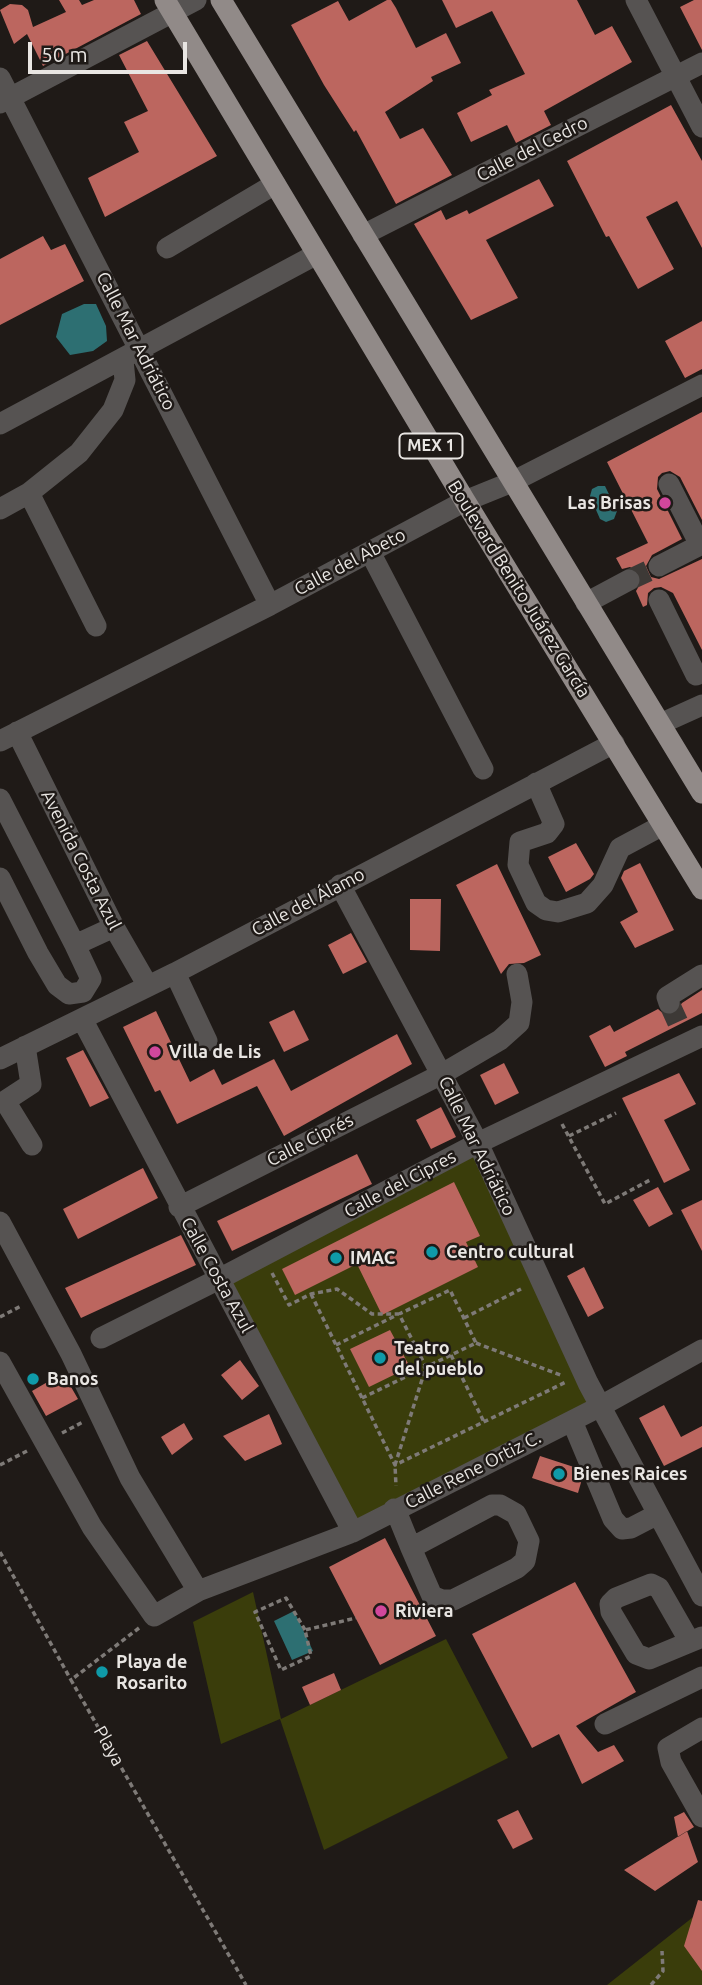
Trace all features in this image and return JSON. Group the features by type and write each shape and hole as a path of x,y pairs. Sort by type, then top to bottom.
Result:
{"main road":[{"name":"MEX 1","path":"221,0 702,793"},
{"name":"Boulevard Benito Juárez García","path":"169,7 465,501 702,889"}],"street":[{"path":"6,100 169,7 196,0"},
{"path":"636,0 702,127"},
{"name":"Calle del Cedro","path":"363,235 702,63"},
{"name":"Calle Mar Adriático","path":"0,78 6,100 132,355 270,605"},
{"path":"166,248 275,184"},
{"path":"0,424 317,254"},
{"path":"0,509 29,493 79,453 113,410 132,355"},
{"name":"Calle del Abeto","path":"9,737 270,605 465,501 512,482 702,385"},
{"path":"659,566 701,547 669,484"},
{"path":"29,493 96,626"},
{"path":"370,552 483,769"},
{"path":"586,603 629,580"},
{"path":"659,600 696,675"},
{"path":"660,724 702,705"},
{"name":"Avenida Costa Azul","path":"9,737 148,986"},
{"name":"Calle del Álamo","path":"0,1059 175,973 614,743"},
{"path":"536,783 554,824 547,833 520,842 518,865 536,903 546,910 558,912 587,903 603,885 620,848 663,825"},
{"path":"0,799 91,979 83,992 69,994 57,985 0,878"},
{"name":"Calle Mar Adriático","path":"340,885 478,1143 601,1406 702,1597"},
{"path":"75,945 114,927"},
{"path":"175,973 206,1041"},
{"name":"Calle Ciprés","path":"179,1207 442,1074 500,1040 519,1023 522,1002 517,974"},
{"path":"669,1003 667,997 702,975"},
{"name":"Calle Costa Azul","path":"82,1019 179,1207 230,1274 353,1532"},
{"name":"Calle del Cipres","path":"101,1338 230,1274 690,1034"},
{"path":"25,1046 31,1084 5,1101 32,1146"},
{"path":"0,1222 71,1354 130,1478 198,1591 154,1616 92,1527 0,1362"},
{"name":"Calle Rene Ortiz C.","path":"198,1591 353,1532 601,1406 702,1350"},
{"path":"572,1421 613,1519 622,1529 631,1528 658,1514"},
{"path":"394,1509 411,1548 432,1596 442,1600 453,1600 517,1568 525,1561 529,1541 516,1514 500,1505 492,1505 411,1548"},
{"path":"605,1724 702,1676"},
{"path":"702,1728 668,1748 671,1762 702,1817"}],"path":[{"path":"554,1106 605,1204 650,1180"},
{"path":"569,1136 616,1113"},
{"path":"230,1274 258,1278 271,1271 289,1305 311,1294 337,1289 372,1314 399,1314"},
{"path":"464,1318 524,1288"},
{"path":"336,1345 450,1290 476,1343 572,1380"},
{"path":"311,1294 395,1465"},
{"path":"0,1317 38,1297"},
{"path":"395,1465 426,1367 399,1314"},
{"path":"362,1398 476,1343"},
{"path":"451,1355 484,1422"},
{"path":"566,1368 572,1380"},
{"path":"395,1465 572,1380"},
{"name":"Playa","path":"0,1552 246,1985"},
{"path":"286,1598 305,1630 312,1656 281,1670 255,1612 286,1598"},
{"path":"71,1680 154,1616"},
{"path":"305,1630 356,1618"},
{"path":"652,1985 663,1971 662,1951"}],"shaded area":[{"path":"478,1143 601,1406 353,1532 221,1278"},
{"path":"253,1592 281,1719 446,1639 508,1758 324,1850 280,1719 221,1744 193,1622"},
{"path":"702,1910 702,1985 607,1985"}],"water":[{"path":"84,304 96,304 106,326 107,341 93,351 70,355 56,337 62,314"},
{"path":"605,486 617,511 614,519 606,522 600,519 590,496 592,489"},
{"path":"294,1611 313,1651 292,1660 274,1621"}],"building":[{"path":"59,0 79,0 82,5 94,0 134,0 141,14 43,66 27,34 14,44 0,10 10,4 22,5 28,10 33,27 66,12"},
{"path":"391,0 396,8 416,48 446,33 461,63 431,77 433,81 385,112 400,139 423,128 452,175 396,204 356,130 354,132 324,85 291,25 338,1 349,21"},
{"path":"442,0 577,0 595,35 612,26 632,62 544,111 551,125 516,143 507,125 471,142 457,113 492,95 489,90 525,74 492,11 456,28"},
{"path":"694,0 702,0 702,50 680,7"},
{"path":"147,41 217,156 105,217 88,178 139,152 124,122 148,111 119,55"},
{"path":"671,105 702,161 702,248 677,201 646,217 674,269 638,289 609,236 606,237 567,161"},
{"path":"539,179 554,206 486,240 518,298 471,320 414,224 441,210 446,220 467,210 469,214"},
{"path":"43,236 51,250 65,244 84,281 0,325 0,259"},
{"path":"702,321 702,369 685,378 665,341"},
{"name":"Las Brisas","path":"702,412 702,520 680,477 670,471 662,473 658,477 657,489 682,539 652,555 646,566 651,577 659,579 702,559 702,650 673,593 661,587 654,588 648,593 647,605 643,607 636,591 642,581 640,573 630,567 622,569 616,558 648,543 607,462"},
{"path":"576,843 594,874 566,892 548,857"},
{"path":"640,863 674,930 635,948 620,922 638,912 621,878 624,871"},
{"path":"497,864 541,955 524,963 509,964 501,974 456,885"},
{"path":"410,899 441,899 440,951 410,950"},
{"path":"351,933 367,962 343,974 328,945"},
{"path":"702,990 702,1013 625,1052 627,1056 605,1067 589,1036 610,1025 614,1032 658,1009 666,1016 674,1015 682,1003"},
{"path":"294,1010 309,1040 284,1052 269,1022"},
{"path":"156,1011 190,1082 214,1069 222,1085 274,1059 291,1091 397,1034 412,1064 284,1136 257,1086 177,1124 160,1090 155,1092 123,1027"},
{"path":"83,1050 109,1098 90,1107 66,1058"},
{"path":"504,1063 519,1093 495,1105 480,1075"},
{"path":"679,1073 696,1104 664,1120 690,1170 664,1183 622,1098"},
{"path":"441,1107 456,1137 431,1149 416,1120"},
{"path":"357,1154 372,1184 232,1251 217,1221"},
{"path":"143,1168 158,1198 78,1239 63,1209"},
{"path":"454,1182 480,1236 466,1242 478,1267 382,1315 357,1264 295,1295 282,1269"},
{"path":"658,1187 673,1214 649,1227 633,1200"},
{"path":"702,1200 702,1251 681,1210"},
{"path":"181,1235 196,1265 81,1318 65,1288"},
{"path":"584,1267 604,1308 588,1317 567,1276"},
{"name":"Teatro del pueblo","path":"390,1330 410,1367 369,1387 350,1349"},
{"path":"240,1360 259,1386 242,1400 221,1375"},
{"path":"63,1373 78,1399 46,1416 32,1391"},
{"path":"664,1405 681,1437 702,1426 702,1447 664,1466 639,1418"},
{"path":"269,1414 282,1444 245,1461 223,1436"},
{"path":"184,1423 193,1439 172,1455 161,1437"},
{"name":"Bienes Raices","path":"540,1456 577,1468 582,1479 578,1493 532,1478"},
{"path":"385,1538 436,1636 380,1665 329,1567"},
{"path":"575,1582 636,1692 576,1726 598,1752 614,1745 624,1761 582,1784 559,1734 532,1748 472,1634"},
{"path":"334,1673 341,1690 310,1705 302,1687"},
{"path":"518,1810 533,1839 513,1849 497,1820"},
{"path":"684,1812 694,1827 678,1837 674,1817"},
{"path":"687,1831 698,1862 655,1891 624,1870"},
{"path":"698,1900 702,1901 702,1971 684,1946"}],"tunnel":[{"path":"629,580 659,566"},
{"path":"669,1003 679,1025"}],"place":[{"name":"Las Brisas","path":"665,503"},
{"name":"Villa de Lis","path":"155,1052"},
{"name":"Centro cultural","path":"432,1252"},
{"name":"IMAC","path":"336,1258"},
{"name":"Teatro del pueblo","path":"380,1358"},
{"name":"Banos","path":"33,1379"},
{"name":"Bienes Raices","path":"559,1474"},
{"name":"Riviera","path":"381,1611"},
{"name":"Playa de Rosarito","path":"102,1672"}]}
